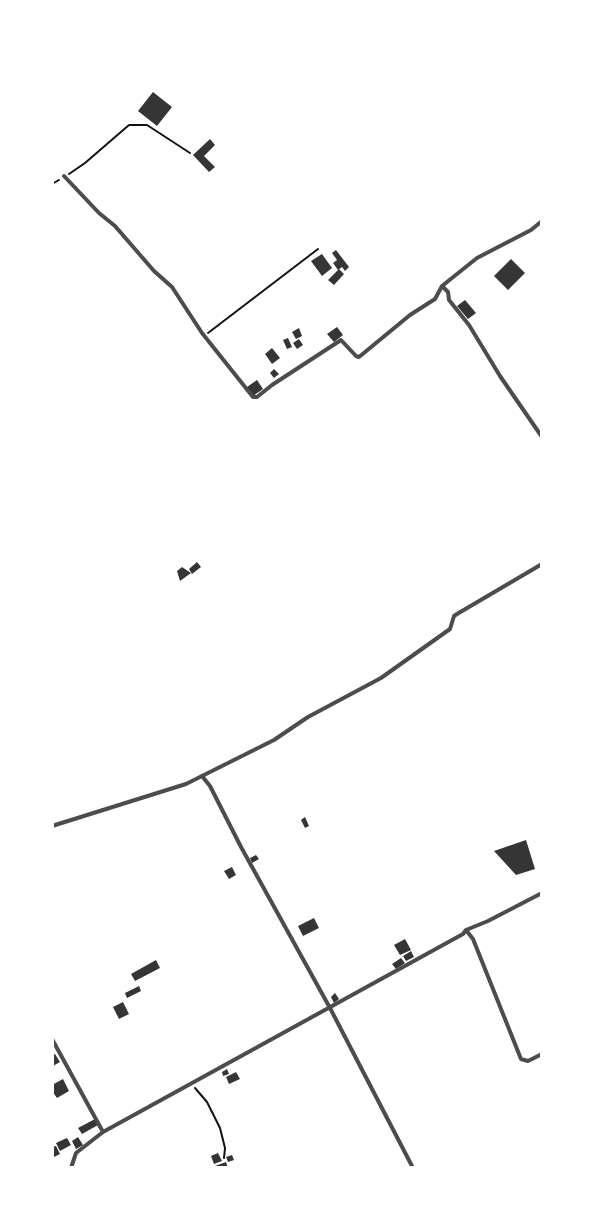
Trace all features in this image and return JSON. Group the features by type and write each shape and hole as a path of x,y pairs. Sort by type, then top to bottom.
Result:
{"street":[{"path":"64,176 99,213 115,226 154,271 172,287 204,336 249,392 257,397 272,384 341,340 359,357 410,314 435,299 442,286 477,258 531,230 542,221"},
{"path":"442,286 448,292 450,300 469,325 500,376 542,437"},
{"path":"52,826 186,784 274,740 308,717 381,678 450,628 454,616 542,564"},
{"path":"202,776 210,786 241,847 330,1008 413,1168"},
{"path":"71,1168 76,1153 104,1132 463,934 466,930 542,893"},
{"path":"466,930 474,939 521,1059 528,1061 542,1054"},
{"path":"52,1039 104,1132"}],"path":[{"path":"52,184 85,163 129,125 147,125 190,153"},
{"path":"204,336 318,249"},
{"path":"192,1084 214,1114 225,1148 224,1158"}],"building":[{"path":"153,92 172,107 157,126 138,111"},
{"path":"210,139 215,145 204,156 215,167 209,172 193,155"},
{"path":"336,250 349,267 345,271 342,267 338,270 333,263 337,260 332,253"},
{"path":"322,254 332,268 322,276 311,261"},
{"path":"511,259 525,273 508,290 494,276"},
{"path":"339,269 344,274 334,285 328,280"},
{"path":"465,300 476,313 468,319 457,306"},
{"path":"337,327 343,335 334,342 327,334"},
{"path":"299,328 302,336 296,339 292,332"},
{"path":"288,338 292,347 287,349 283,340"},
{"path":"299,339 303,345 297,349 293,343"},
{"path":"272,348 280,358 272,364 265,354"},
{"path":"274,369 279,374 274,378 270,373"},
{"path":"257,380 263,389 253,396 247,387"},
{"path":"197,562 201,567 192,574 189,569"},
{"path":"182,567 191,573 180,581 177,571"},
{"path":"305,817 309,826 305,828 301,820"},
{"path":"526,840 535,869 516,875 494,851"},
{"path":"256,855 259,859 252,863 250,858"},
{"path":"232,867 236,875 229,879 224,871"},
{"path":"314,918 319,928 303,936 298,926"},
{"path":"405,939 411,950 400,955 394,945"},
{"path":"411,951 414,957 406,961 403,956"},
{"path":"401,958 405,963 396,969 392,964"},
{"path":"156,960 160,968 135,981 131,974"},
{"path":"139,986 141,991 127,998 125,993"},
{"path":"335,993 339,999 334,1003 331,997"},
{"path":"123,1002 129,1014 119,1019 113,1007"},
{"path":"55,1054 60,1062 53,1066 52,1055"},
{"path":"227,1069 229,1074 223,1076 222,1072"},
{"path":"236,1072 240,1079 229,1084 226,1077"},
{"path":"63,1079 69,1091 57,1098 52,1091 52,1085"},
{"path":"95,1119 98,1125 82,1134 78,1128"},
{"path":"78,1137 83,1145 76,1149 72,1141"},
{"path":"67,1138 71,1145 60,1151 56,1143"},
{"path":"56,1146 60,1154 52,1158 52,1147"},
{"path":"218,1153 222,1161 214,1164 211,1156"},
{"path":"232,1155 234,1160 228,1162 226,1157"},
{"path":"226,1162 228,1168 212,1168 212,1167"}]}
